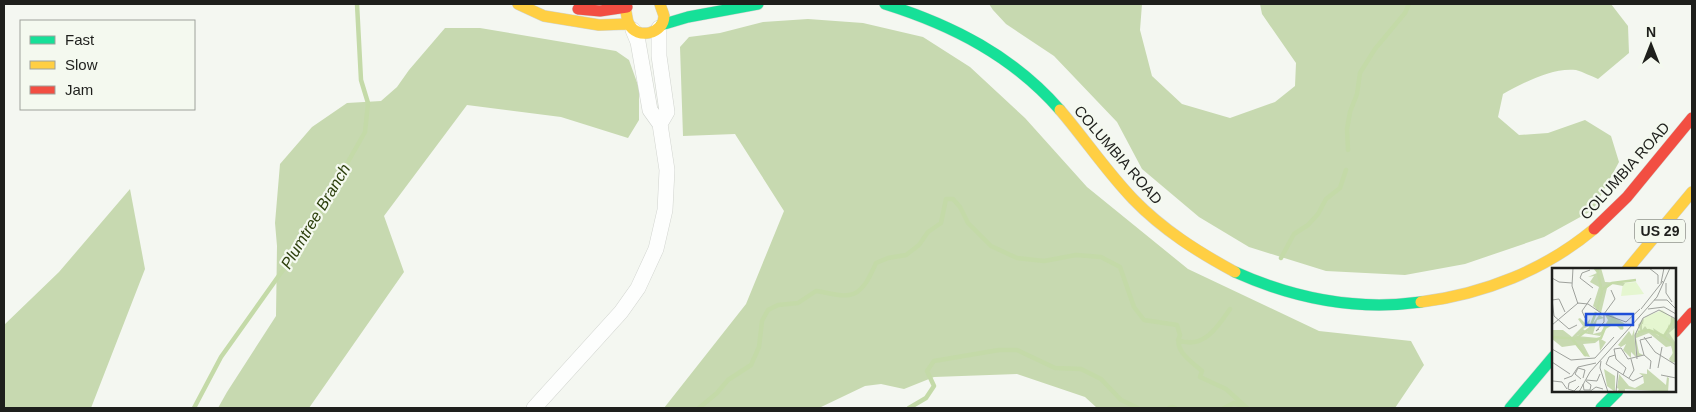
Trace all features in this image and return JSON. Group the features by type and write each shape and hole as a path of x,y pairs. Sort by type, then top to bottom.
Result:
{"main road":[{"path":"518,4 544,16 599,25 630,27 643,34 654,32 660,26 688,17 758,4"},
{"path":"536,4 600,11 628,5 626,19 630,27"},
{"path":"660,4 664,12 660,26"},
{"name":"COLUMBIA ROAD","path":"885,4 937,21 970,37 1023,74 1052,100 1143,210 1171,234 1234,271 1270,286 1306,297 1342,304 1380,305 1446,298 1506,280 1533,269 1584,237 1609,214 1692,118"},
{"name":"US 29","path":"1629,268 1692,192"},
{"path":"1629,268 1692,203"},
{"path":"1676,331 1692,314"},
{"path":"1510,408 1552,358"},
{"path":"1601,408 1617,392"}],"street":[{"path":"660,26 659,56 667,112 660,124"},
{"path":"534,408 621,312 638,288 656,249 665,210 668,170 660,124 650,110 638,42 630,27"}],"green space":[{"path":"989,4 1142,4 1140,30 1152,76 1182,104 1230,118 1275,102 1295,86 1296,63 1262,14 1260,4 1611,4 1628,26 1629,53 1598,79 1576,70 1567,70 1548,73 1520,85 1503,94 1498,117 1519,135 1548,133 1585,120 1611,136 1619,162 1593,210 1544,237 1465,264 1405,275 1326,271 1249,247 1199,217 1142,169 1117,122 1054,56 1006,24"},
{"path":"808,19 863,23 923,37 970,67 1025,118 1087,187 1188,269 1319,331 1411,341 1424,365 1395,408 1097,408 1085,397 1017,374 934,377 904,389 881,384 865,386 819,408 664,408 746,304 784,211 735,134 683,136 680,47 689,37 720,33 763,22"},
{"path":"445,28 480,28 616,51 629,60 639,88 639,120 628,138 561,117 467,105 384,216 404,272 309,408 218,408 276,316 277,246 275,223 280,164 312,127 347,103 381,101 397,87"},
{"path":"130,189 145,269 91,408 4,408 4,325 59,272"}],"waterway":[{"name":"Plumtree Branch","path":"194,408 221,357 300,246 365,132 368,103 361,80 357,4"},
{"path":"1348,150 1347,129 1350,112 1357,94 1360,73 1375,49 1405,13 1409,4"},
{"path":"1281,258 1294,234 1308,225 1318,214 1326,199 1340,188 1346,170"},
{"path":"699,408 717,393 728,380 751,365 759,347 762,321 768,310 778,305 798,303 816,291 837,295 854,294 866,283 876,263 888,258 906,255 919,245 928,232 941,223 946,199 953,199 960,207 968,223 991,246 1017,258 1044,261 1076,255 1101,257 1120,267 1134,307 1144,320 1177,325 1181,351 1202,371 1200,377 1226,389 1247,408"},
{"path":"1178,340 1195,342 1209,335 1230,309"},
{"path":"909,408 926,398 934,386 927,371 934,361 999,350 1017,350 1055,368 1081,369 1101,379 1121,400 1138,408"},
{"path":"1224,408 1234,403 1242,406"},
{"path":"1169,408 1175,408"}],"traffic: fast":[{"path":"661,25 688,17 758,4"},
{"path":"885,4 934,22 1002,58 1042,91 1060,110"},
{"path":"1235,272 1303,296 1349,304 1373,305 1421,302"},
{"path":"1510,408 1552,358"},
{"path":"1601,408 1617,392"}],"traffic: slow":[{"path":"518,4 544,16 599,25 628,24"},
{"path":"626,12 628,23 633,29 638,32 650,33 660,27 663,22 664,16 660,4"},
{"path":"1060,110 1114,177 1144,210 1181,240 1235,272"},
{"path":"1629,268 1692,192"},
{"path":"1421,302 1468,293 1513,278 1555,257 1594,229"}],"traffic: jam":[{"path":"578,9 600,11 627,7"},
{"path":"1594,229 1627,197 1692,118"},
{"path":"1676,331 1692,313"}]}
